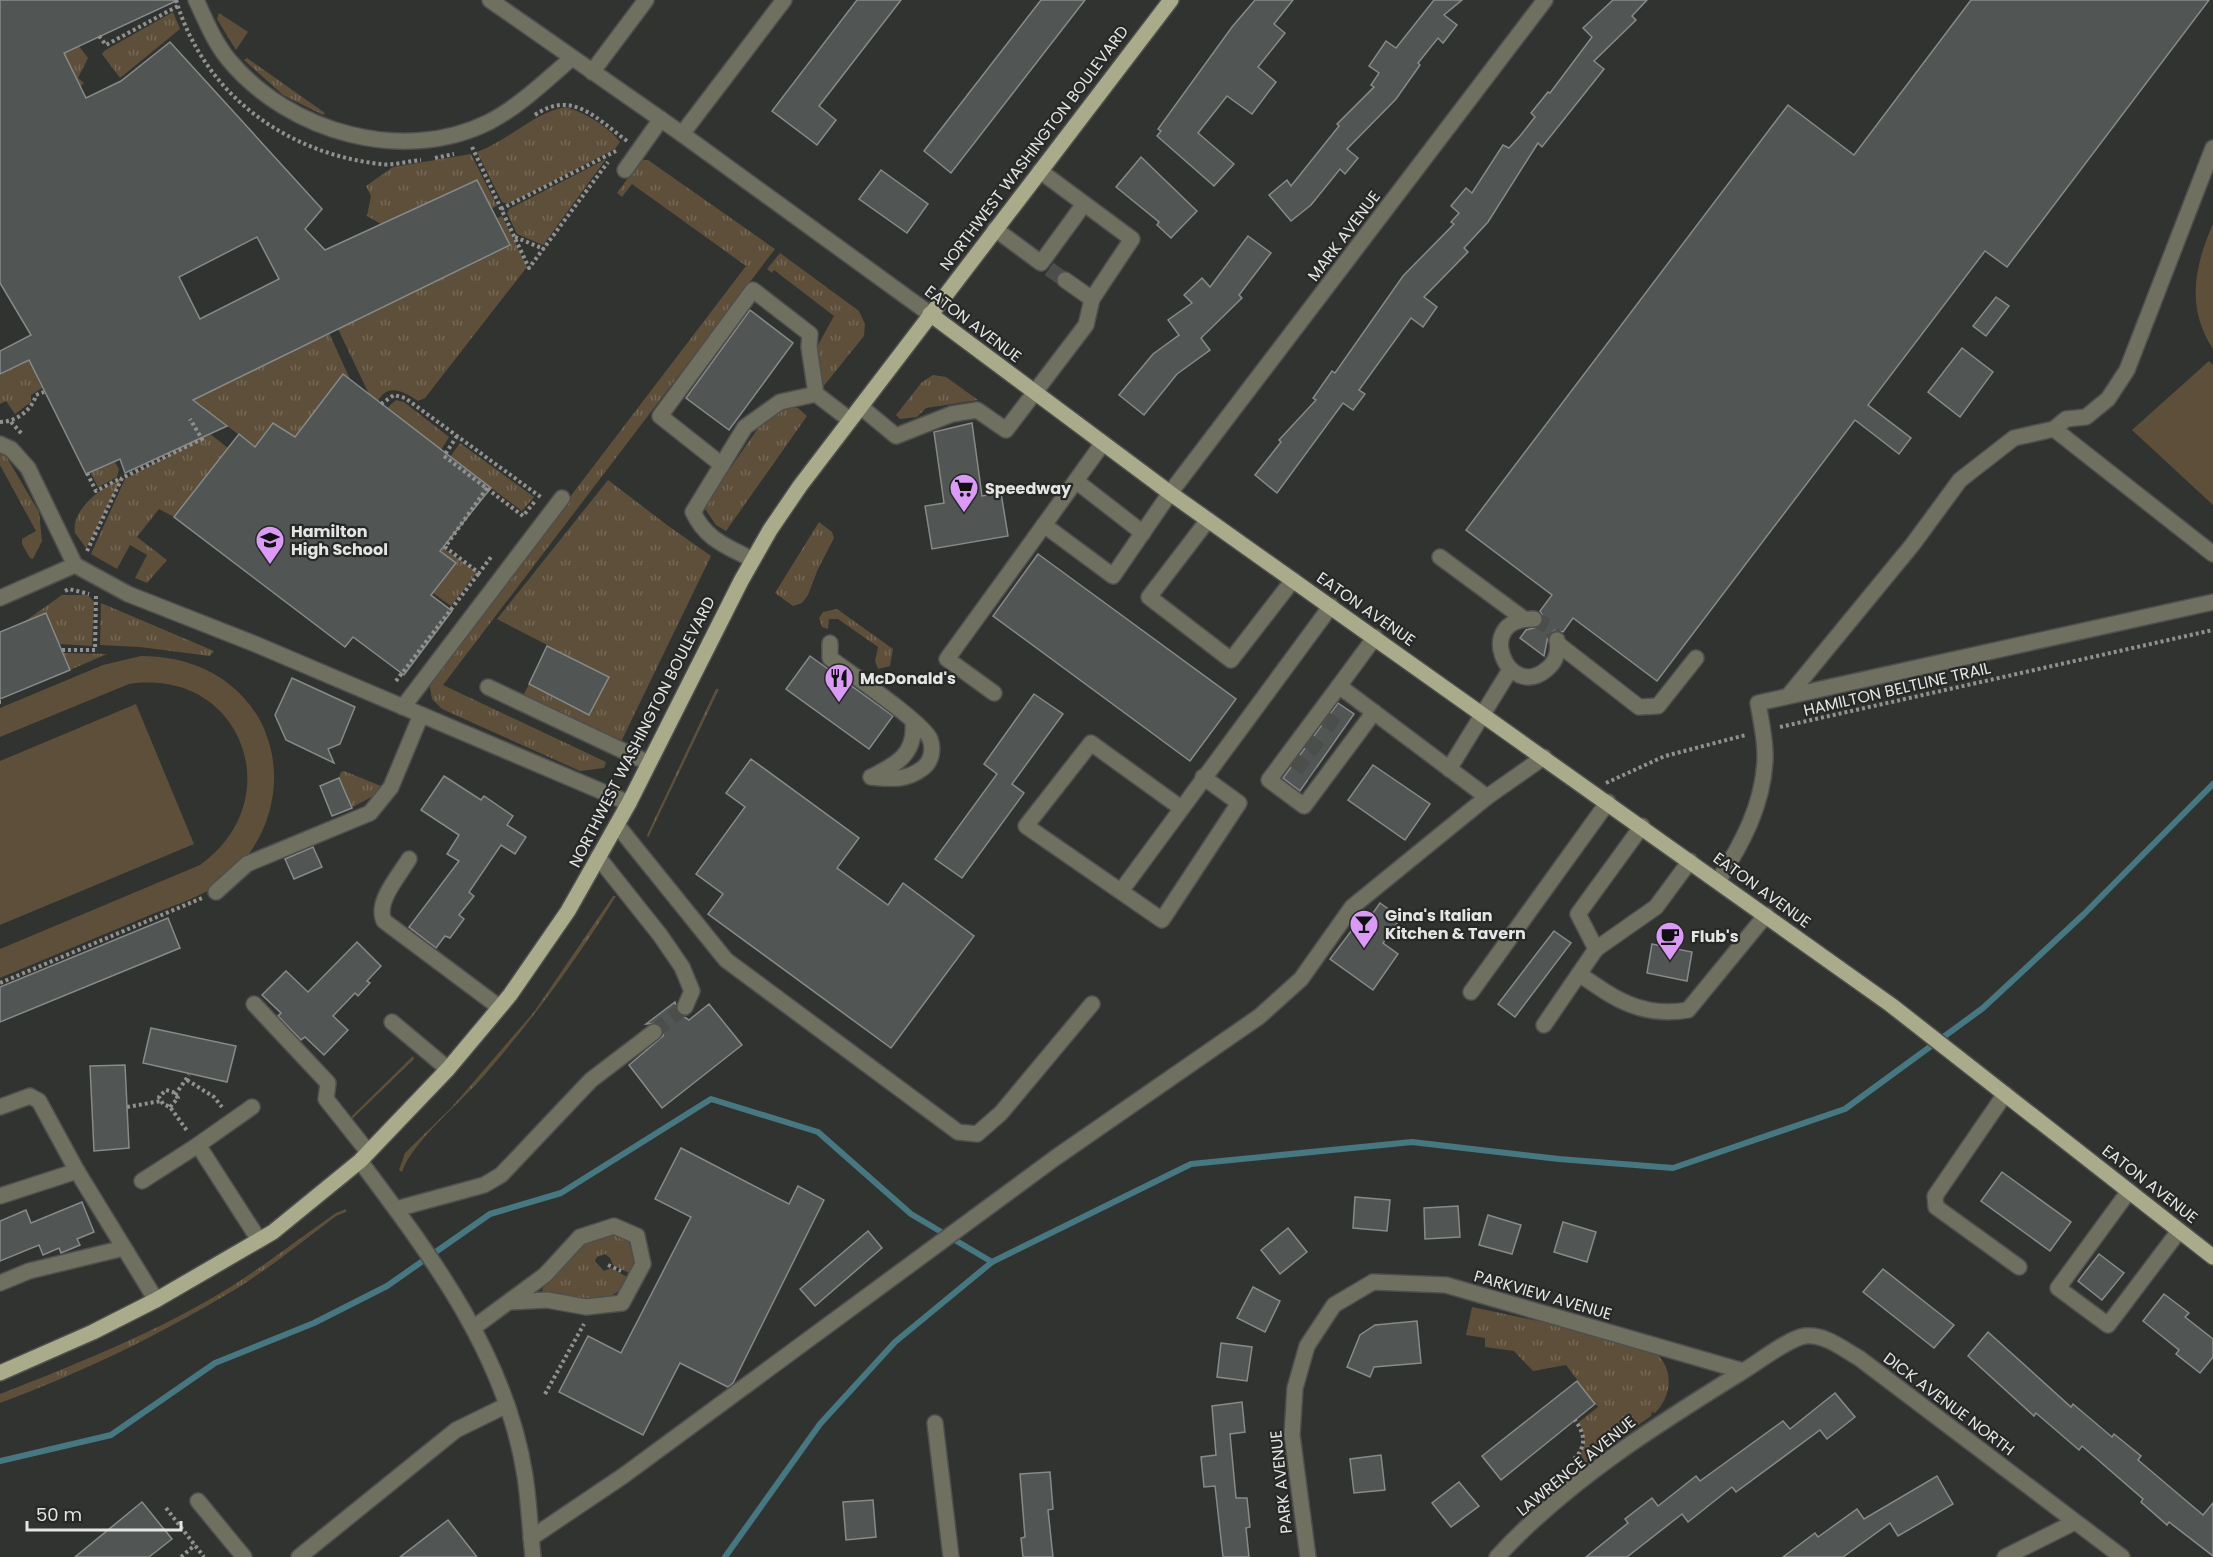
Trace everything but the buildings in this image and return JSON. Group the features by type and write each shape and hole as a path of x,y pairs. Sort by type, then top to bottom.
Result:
{"main road":[{"name":"NORTHWEST WASHINGTON BOULEVARD","path":"0,1373 93,1332 156,1300 273,1232 364,1156 448,1069 499,1007 568,911 629,803 710,639 753,560 800,486 1171,0"},
{"name":"EATON AVENUE","path":"930,314 1170,493 1593,791 1891,1005 2213,1257"}],"street":[{"path":"196,0 210,32 230,60 264,93 327,129 366,138 438,139 487,123 518,104 572,58"},
{"name":"EATON AVENUE","path":"490,0 661,119 930,314"},
{"path":"592,72 646,0"},
{"path":"682,134 784,0"},
{"name":"MARK AVENUE","path":"1044,525 1113,576 1170,493 1545,0"},
{"path":"625,170 661,119"},
{"path":"1789,695 1913,544 1960,480 2014,438 2054,429 2066,419 2086,417 2109,399 2127,370 2213,148"},
{"path":"861,407 896,436 943,416 977,410 1006,430 1086,325 1092,299 1132,239 1040,171"},
{"path":"995,229 1045,266 1084,204"},
{"path":"1065,280 1092,299"},
{"path":"723,463 660,416 753,290 810,334 809,347 816,394 850,420"},
{"path":"753,560 718,542 701,529 693,512 745,427 780,402 816,394"},
{"path":"2054,429 2213,554"},
{"path":"994,693 947,659 1103,443"},
{"path":"0,444 11,448 28,468 75,565 128,594 255,644 629,803"},
{"path":"1076,481 1143,533"},
{"path":"403,707 558,503"},
{"path":"1208,520 1149,597 1231,660 1293,580"},
{"path":"1440,557 1529,619 1515,622 1502,636 1500,654 1510,670 1528,676 1538,675 1553,663 1557,642 1639,707 1647,708 1658,706 1696,658"},
{"path":"0,598 75,565"},
{"path":"1718,881 1743,843 1758,800 1765,759 1758,703 2213,602"},
{"path":"1121,891 1331,606"},
{"path":"1374,712 1349,734 1318,777 1304,806 1269,780 1291,758 1339,686 1375,638"},
{"path":"830,643 830,658 913,722 930,738 932,753 929,763 915,775 896,780 871,777 892,766 905,755 914,737 913,722"},
{"path":"1449,769 1510,670"},
{"path":"1339,686 1487,797"},
{"path":"488,687 649,763"},
{"path":"216,892 247,864 370,813 391,787 421,715"},
{"path":"1181,808 1091,743 1026,826 1162,920 1239,803 1203,777"},
{"path":"531,1538 623,1476 1056,1158 1260,1016 1301,979 1352,907 1487,797 1544,757"},
{"path":"1471,992 1608,802"},
{"path":"617,825 726,960 958,1132 977,1134 1001,1113 1092,1004"},
{"path":"1596,949 1578,914 1642,826"},
{"path":"598,857 682,967 692,991 686,1007"},
{"path":"409,859 385,899 381,915 384,921 499,1007"},
{"path":"1544,1025 1596,949 1656,907 1690,861"},
{"path":"1579,974 1622,1003 1671,1013 1688,1010 1766,915"},
{"path":"254,1004 328,1083 327,1100 396,1209 448,1282 485,1351 507,1405 525,1474 533,1557"},
{"path":"392,1022 448,1069"},
{"path":"396,1209 484,1185 501,1175 591,1080 654,1032"},
{"path":"2006,1095 1935,1196 1936,1207 2019,1267"},
{"path":"0,1107 30,1096 39,1101 78,1171 156,1300"},
{"path":"142,1181 252,1107"},
{"path":"198,1145 259,1240"},
{"path":"0,1196 78,1171"},
{"path":"2129,1191 2058,1288 2108,1325 2179,1231"},
{"path":"472,1328 545,1275 580,1237 614,1226 637,1236 643,1264 622,1303 586,1307 547,1300 510,1302"},
{"path":"0,1283 29,1271 124,1248"},
{"name":"PARKVIEW AVENUE","path":"1334,1305 1373,1282 1446,1286 1743,1371"},
{"name":"PARK AVENUE","path":"1308,1557 1292,1435 1295,1388 1307,1346 1334,1305"},
{"name":"DICK AVENUE NORTH","path":"1743,1371 1804,1336 1825,1338 1860,1358 2122,1557"},
{"name":"LAWRENCE AVENUE","path":"1497,1557 1515,1538 1630,1442 1743,1371"},
{"path":"300,1557 456,1430 507,1405"},
{"path":"935,1423 951,1557"},
{"path":"198,1501 244,1557"},
{"path":"2005,1557 2075,1522"}],"path":[{"path":"176,0 183,24 205,64 251,114 310,149 382,165 448,157 482,143"},
{"path":"99,36 106,45 178,6"},
{"path":"530,119 549,105 578,105 640,150"},
{"path":"472,147 529,268 626,140"},
{"path":"501,209 617,151"},
{"path":"514,237 544,249"},
{"path":"0,422 11,422 33,405 36,395 44,392"},
{"path":"381,404 394,395 405,398 539,496 558,503"},
{"path":"87,473 96,490 202,439 190,419"},
{"path":"457,436 444,456 523,516 539,496"},
{"path":"75,565 90,548 122,478"},
{"path":"479,573 445,547 487,488"},
{"path":"396,681 491,557"},
{"path":"59,593 69,589 98,596 95,650 62,650"},
{"name":"HAMILTON BELTLINE TRAIL","path":"1593,791 1624,773 1665,756 1762,731 2213,630"},
{"path":"0,983 216,892"},
{"path":"175,1095 188,1078 214,1097 232,1121"},
{"path":"161,1101 159,1097 166,1090 175,1095 178,1098 170,1107"},
{"path":"127,1107 161,1101 170,1107 198,1145"},
{"path":"545,1394 584,1325"},
{"path":"1574,1459 1583,1448 1584,1440 1575,1420"},
{"path":"166,1508 204,1557"},
{"path":"181,1557 195,1545"}],"green space":[{"path":"173,12 180,29 120,78 102,54 104,51"},
{"path":"219,13 248,32 236,50 217,19"},
{"path":"79,46 88,58 78,78 84,83 80,87 64,53"},
{"path":"247,58 325,113 323,115 283,95 244,60"},
{"path":"566,107 596,121 620,142 615,149 508,204 502,202 477,152 544,114"},
{"path":"471,154 497,206 492,208 476,180 381,224 367,216 371,196 366,186 393,167"},
{"path":"606,159 543,245 517,234 507,213 509,209"},
{"path":"641,160 648,160 775,249 443,685 606,762 604,768 580,771 442,709 432,699 429,682 746,266 632,184 622,197 617,193"},
{"path":"502,216 527,267 425,398 418,401 402,392 392,390 382,395 378,401 369,394 338,329 510,245 497,218"},
{"path":"2213,224 2213,349 2204,334 2199,318 2196,287 2201,256"},
{"path":"780,253 859,311 865,324 864,336 822,388 813,345 818,345 834,316 774,270 772,273 767,269"},
{"path":"329,333 350,379 295,437 273,424 255,447 193,400"},
{"path":"29,360 42,388 31,395 31,402 15,414 6,401 0,404 0,374"},
{"path":"2209,361 2213,365 2213,505 2132,430"},
{"path":"933,375 946,377 978,400 926,408 917,417 900,419 896,415 922,382"},
{"path":"396,400 404,402 449,437 441,450 387,408"},
{"path":"785,407 798,408 807,416 726,531 716,525 705,509 709,499 763,421"},
{"path":"209,433 228,448 174,517 159,509 137,537 167,560 147,583 135,578 147,555 130,545 117,569 91,554 125,479"},
{"path":"460,443 534,497 522,511 450,457"},
{"path":"0,446 39,512 42,541 33,559 30,558 22,544 22,539 36,531 0,465"},
{"path":"115,462 119,469 117,477 98,487 90,472"},
{"path":"122,478 86,548 75,533 78,515 90,499"},
{"path":"608,480 711,556 618,748 520,702 529,684 589,715 609,677 497,619"},
{"path":"819,522 832,532 834,538 808,595 802,603 793,606 775,593"},
{"path":"443,548 477,572 451,606 433,593 456,563 441,551"},
{"path":"62,595 88,595 94,602 92,646 59,644 21,624"},
{"path":"101,603 214,651 210,656 140,647 100,645"},
{"path":"837,609 893,649 890,666 878,669 875,661 878,647 838,619 829,619 828,629 822,627 819,618 823,612"},
{"path":"63,653 107,654 70,670"},
{"path":"141,656 175,659 207,670 235,688 257,715 268,738 273,762 274,786 270,809 262,832 250,853 234,871 206,892 0,978 0,949 200,865 228,838 243,807 247,775 241,744 225,717 201,696 168,684 129,684 0,737 0,708 103,665"},
{"path":"716,689 719,689 648,838 647,835"},
{"path":"136,704 194,844 0,925 0,761"},
{"path":"344,771 381,786 373,796 351,808 339,778 341,772"},
{"path":"613,896 616,896 587,942 522,1029 478,1082 417,1147 402,1172 399,1170 405,1153 451,1108 534,1012"},
{"path":"413,1056 414,1059 353,1118 350,1118"},
{"path":"346,1209 346,1212 336,1216 262,1272 208,1306 91,1366 0,1403 0,1394 148,1332 205,1302 232,1286 336,1213"},
{"path":"621,1233 632,1247 634,1262 631,1274 613,1265 605,1254 597,1257 595,1261 604,1271 611,1268 629,1278 619,1291 600,1299 590,1300 542,1292 545,1282 589,1239"},
{"path":"1472,1307 1590,1332 1651,1350 1659,1356 1668,1372 1668,1389 1665,1398 1655,1413 1652,1412 1651,1416 1585,1463 1580,1455 1585,1442 1579,1422 1598,1407 1566,1365 1533,1371 1514,1351 1485,1347 1485,1338 1466,1335"}],"waterway":[{"path":"725,1557 820,1424 895,1342 992,1262 1191,1164 1412,1142 1559,1159 1673,1168 1845,1109 1983,1008 2084,914 2213,784"},
{"path":"0,1461 111,1435 215,1363 314,1323 387,1286 490,1214 561,1193 711,1099 818,1132 911,1214 992,1262"}],"tunnel":[{"path":"1049,269 1065,280"},
{"path":"1534,619 1550,627 1557,640"},
{"path":"1324,718 1343,730"},
{"path":"1308,741 1326,755"},
{"path":"1294,760 1313,774"},
{"path":"654,1032 685,1007"}],"place":[{"name":"Speedway","path":"964,514"},
{"name":"Hamilton High School","path":"270,566"},
{"name":"McDonald's","path":"839,704"},
{"name":"Gina's Italian Kitchen & Tavern","path":"1364,950"},
{"name":"Flub's","path":"1670,962"}]}
